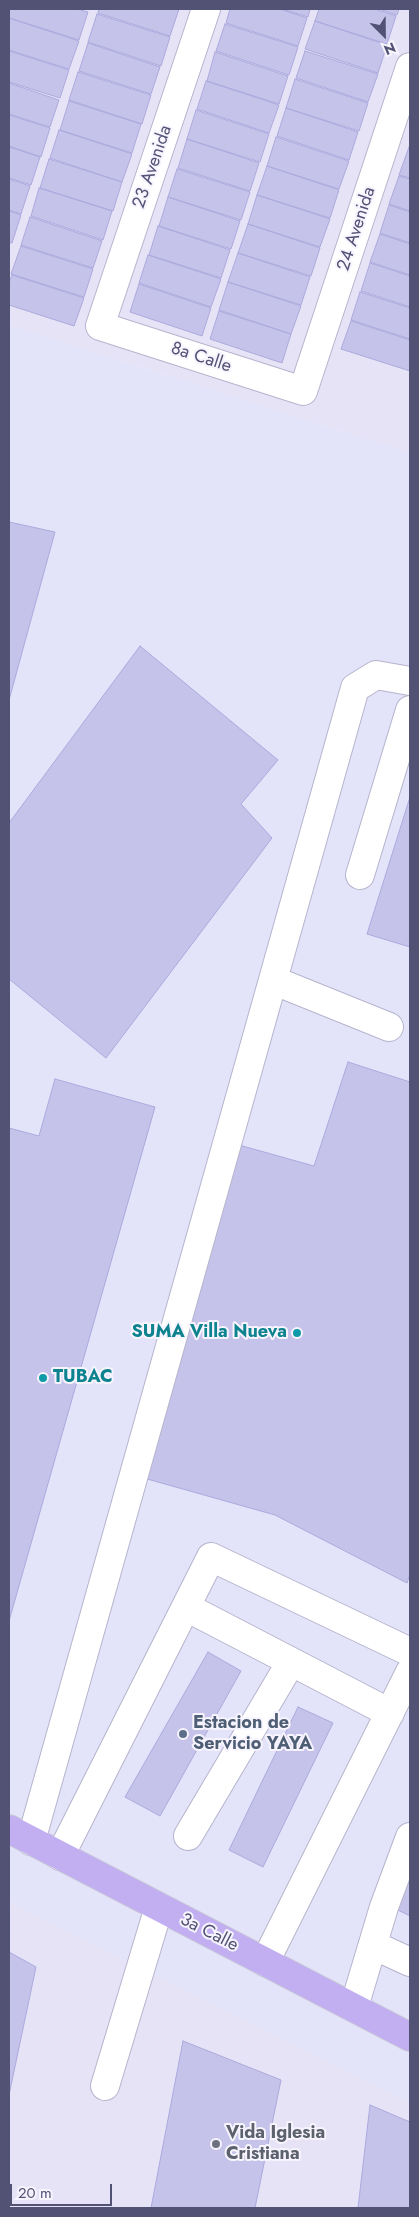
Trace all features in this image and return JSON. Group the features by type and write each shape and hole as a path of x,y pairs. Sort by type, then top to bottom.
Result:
{"main road":[{"name":"3a Calle","path":"20,1835 410,2037"}],"street":[{"name":"23 Avenida","path":"100,326 206,9"},
{"name":"24 Avenida","path":"303,391 410,67"},
{"name":"8a Calle","path":"100,326 303,391"},
{"path":"20,1835 275,981 355,688 376,675 410,681"},
{"path":"360,875 410,710"},
{"path":"275,981 389,1027"},
{"path":"60,1856 211,1557 410,1652"},
{"path":"186,1608 390,1713"},
{"path":"188,1836 291,1662"},
{"path":"265,1962 410,1672"},
{"path":"354,2007 410,1837"},
{"path":"105,2086 159,1907"},
{"path":"373,1945 410,1962"}],"shaded area":[{"path":"9,9 410,9 410,453 9,325"},
{"path":"9,325 410,453 410,2103 9,1902"},
{"path":"9,1902 410,2103 410,2208 9,2208"}],"building":[{"path":"9,9 77,9 88,12 79,40 9,18"},
{"path":"99,9 179,9 170,36 98,13"},
{"path":"230,9 280,9 307,18 298,46 226,23"},
{"path":"282,9 310,9 308,17"},
{"path":"319,9 375,9 396,16 387,44 315,21"},
{"path":"379,9 399,9 397,15"},
{"path":"97,14 170,37 161,66 88,42"},
{"path":"9,18 79,41 69,69 9,50"},
{"path":"315,21 387,45 378,73 305,49"},
{"path":"225,24 298,47 289,75 216,51"},
{"path":"88,43 160,67 151,94 79,71"},
{"path":"9,51 69,70 60,98 9,82"},
{"path":"305,51 378,74 368,102 296,78"},
{"path":"215,52 288,76 279,104 207,81"},
{"path":"78,72 151,95 142,124 69,100"},
{"path":"295,79 368,103 359,131 286,108"},
{"path":"206,81 279,105 269,133 197,109"},
{"path":"9,83 59,100 50,127 9,114"},
{"path":"69,101 141,124 132,153 60,130"},
{"path":"286,108 358,132 349,160 277,136"},
{"path":"196,110 269,134 260,162 187,139"},
{"path":"9,115 50,128 41,157 9,146"},
{"path":"59,130 132,154 122,182 50,158"},
{"path":"276,137 349,161 339,189 267,166"},
{"path":"187,139 259,163 250,191 178,168"},
{"path":"9,147 40,157 31,185 9,178"},
{"path":"410,147 410,178 399,175"},
{"path":"49,159 122,182 113,211 40,188"},
{"path":"267,166 339,190 330,218 257,195"},
{"path":"177,169 250,192 241,220 168,197"},
{"path":"399,176 410,179 410,211 389,204"},
{"path":"9,179 30,186 21,214 9,210"},
{"path":"39,188 112,211 103,240 31,216"},
{"path":"257,195 330,219 320,247 248,224"},
{"path":"168,197 240,221 231,249 159,226"},
{"path":"389,205 410,212 410,243 380,233"},
{"path":"9,211 21,215 12,243 9,243"},
{"path":"30,217 102,241 93,268 21,245"},
{"path":"248,224 320,248 311,276 238,253"},
{"path":"158,226 230,250 221,278 149,255"},
{"path":"380,234 410,244 410,275 370,262"},
{"path":"21,246 93,269 84,297 11,274"},
{"path":"238,253 310,277 301,305 228,282"},
{"path":"148,255 221,279 211,307 139,283"},
{"path":"370,263 410,276 410,307 361,291"},
{"path":"12,275 84,298 74,326 9,305 9,283"},
{"path":"228,282 301,306 291,334 219,310"},
{"path":"139,284 211,308 202,336 130,312"},
{"path":"360,292 410,308 410,339 351,320"},
{"path":"219,311 291,334 282,363 210,339"},
{"path":"351,321 410,340 410,371 341,349"},
{"path":"9,522 55,532 9,700"},
{"path":"140,646 278,760 241,804 272,838 106,1058 9,979 9,823"},
{"path":"410,797 410,947 367,934"},
{"name":"SUMA Villa Nueva","path":"348,1062 410,1082 410,1574 407,1583 275,1515 140,1477 239,1145 314,1166"},
{"name":"TUBAC","path":"55,1079 155,1107 9,1621 9,1128 39,1136"},
{"name":"Estacion de Servicio YAYA","path":"208,1652 241,1671 160,1816 125,1797"},
{"name":"Estacion de Servicio YAYA","path":"298,1707 333,1723 263,1867 229,1850"},
{"path":"410,1877 410,1916 394,1908"},
{"path":"9,1952 36,1967 9,2095"},
{"name":"Vida Iglesia Cristiana","path":"183,2041 281,2080 255,2208 151,2208"},
{"path":"370,2105 410,2122 410,2208 358,2208"}],"place":[{"name":"SUMA Villa Nueva","path":"297,1333"},
{"name":"TUBAC","path":"43,1378"},
{"name":"Estacion de Servicio YAYA","path":"183,1734"},
{"name":"Vida Iglesia Cristiana","path":"216,2144"}]}
